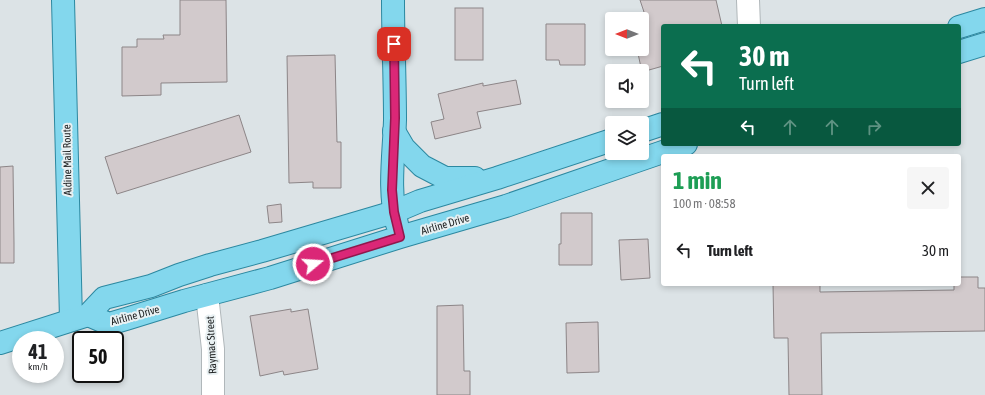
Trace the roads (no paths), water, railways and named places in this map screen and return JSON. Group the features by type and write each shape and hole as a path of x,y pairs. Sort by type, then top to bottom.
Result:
{"main road":[{"name":"Aldine Mail Route","path":"63,0 79,317"},
{"path":"393,0 394,131 392,190 394,212 400,237"},
{"path":"961,26 985,19"},
{"path":"961,51 985,44"},
{"path":"649,128 661,125"},
{"path":"394,131 404,148 422,166 445,178 497,178"},
{"name":"Airline Drive","path":"0,343 79,317 104,298 151,286 210,265 394,212 420,201 497,178 605,142"},
{"name":"Airline Drive","path":"79,317 109,324 270,278 400,237 506,206 680,146"}],"street":[{"path":"748,0 749,24"},
{"name":"Raymac Street","path":"208,295 212,349 213,395"}]}
